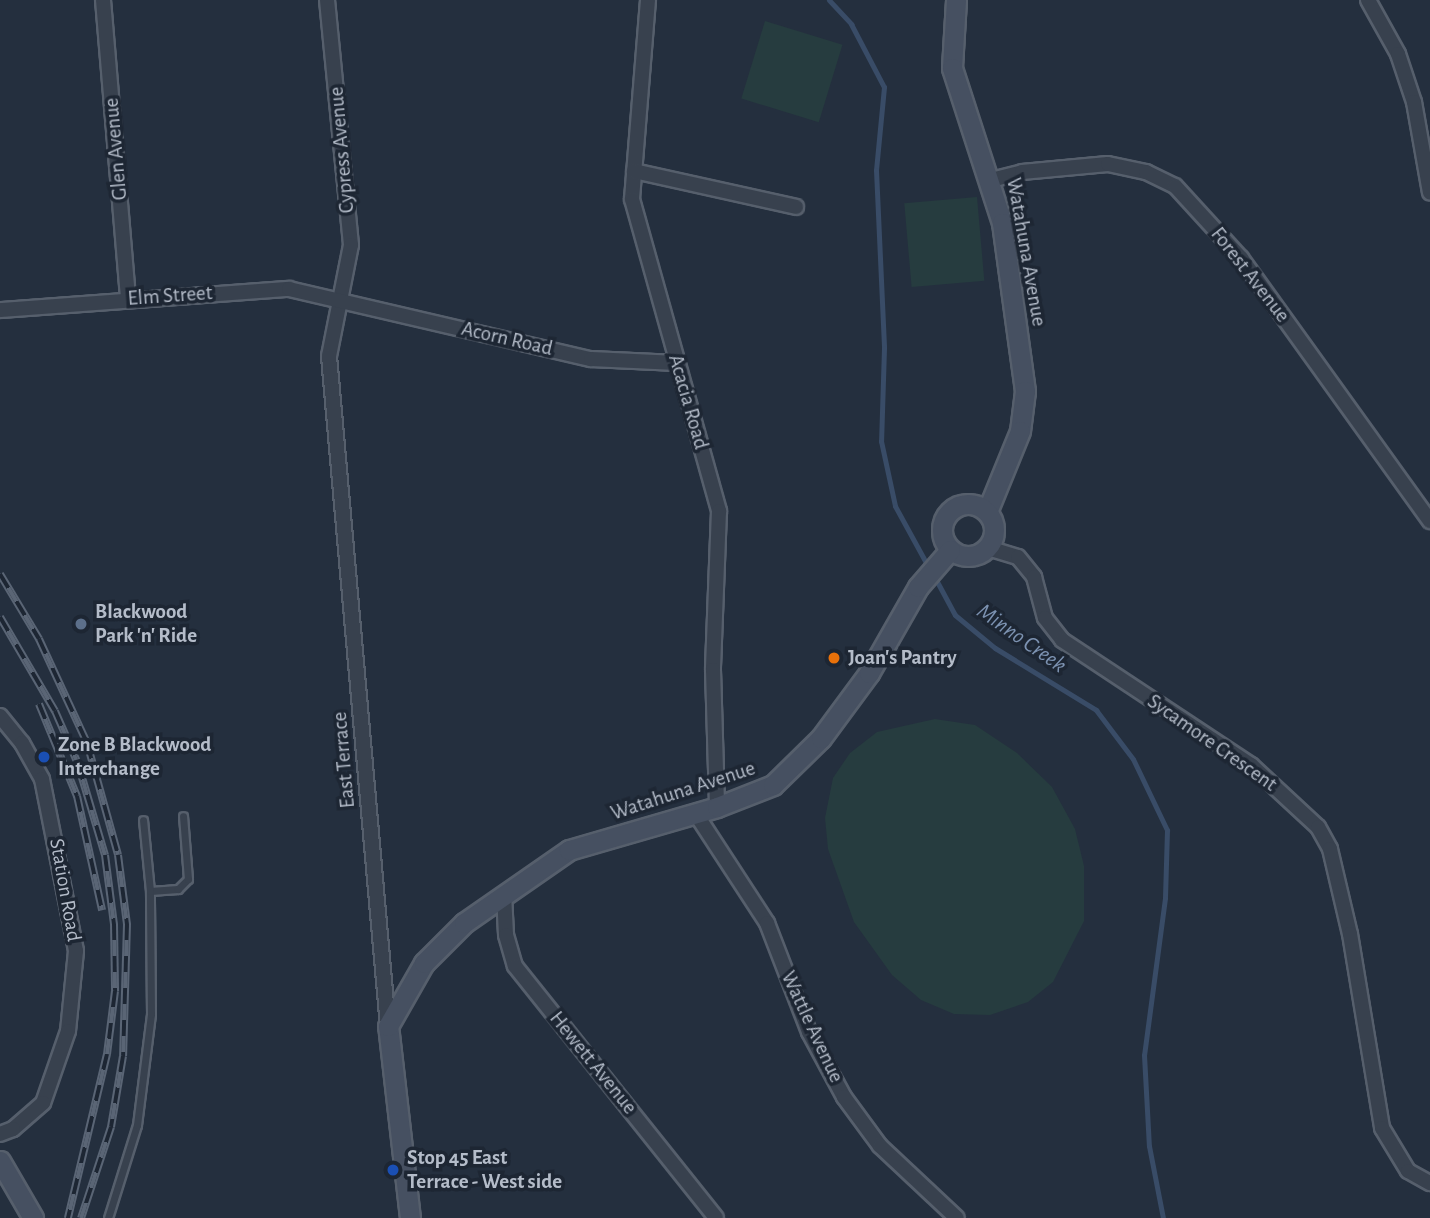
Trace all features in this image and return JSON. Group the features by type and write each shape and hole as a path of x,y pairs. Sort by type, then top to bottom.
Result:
{"street":[{"name":"Glen Avenue","path":"103,0 128,299"},
{"name":"Cypress Avenue","path":"327,0 351,245 339,299"},
{"name":"Acacia Road","path":"648,0 632,199 719,511 713,670 717,807"},
{"name":"Watahuna Avenue","path":"956,0 952,68 992,180 1025,391 1020,431 987,512"},
{"path":"1368,0 1398,54 1414,102 1430,192"},
{"name":"Forest Avenue","path":"992,180 1022,173 1108,164 1146,172 1175,186 1241,258 1430,521"},
{"path":"634,171 796,207"},
{"name":"Elm Street","path":"0,310 289,289 339,299"},
{"name":"Acorn Road","path":"339,299 591,359 677,363"},
{"name":"East Terrace","path":"339,299 329,356 388,1026 410,1218"},
{"path":"964,504 987,512 995,528 988,548 972,557 944,556 942,534 948,513 964,504"},
{"name":"Sycamore Crescent","path":"988,548 1017,556 1034,577 1045,618 1062,640 1251,765 1318,827 1330,849 1350,934 1382,1128 1408,1171 1430,1183"},
{"name":"Watahuna Avenue","path":"388,1026 424,963 464,923 569,850 696,814 773,785 821,738 869,673 924,580 944,556"},
{"name":"Station Road","path":"0,716 22,743 42,779 76,951 68,1031 43,1103 13,1129 0,1133"},
{"name":"Wattle Avenue","path":"696,814 767,923 809,1032 844,1097 880,1146 957,1218"},
{"name":"Hewett Avenue","path":"504,894 506,935 515,966 716,1218"},
{"path":"0,1161 33,1218"}],"lane":[{"path":"150,891 178,889 188,879 183,816"},
{"path":"108,1218 134,1137 145,1078 151,1014 150,891 143,820"}],"green space":[{"path":"765,21 842,45 819,122 741,98"},
{"path":"977,197 984,281 912,287 904,203"},
{"path":"935,719 975,725 1017,753 1052,787 1075,829 1084,866 1084,921 1053,982 1028,1002 990,1015 954,1014 921,1000 892,975 854,922 828,849 825,818 833,778 850,753 877,732"}],"waterway":[{"name":"Minno Creek","path":"829,0 851,24 884,87 876,170 884,348 881,441 895,506 929,568"},
{"name":"Minno Creek","path":"934,576 955,615 995,648 1096,710 1133,759 1167,830 1165,898 1144,1055 1149,1146 1163,1218"}],"railway":[{"path":"0,574 39,639 87,743 118,855 127,924 123,1056 111,1127 81,1218"},
{"path":"0,617 55,711 78,764 105,855 114,924 115,991 107,1054 68,1218"},
{"path":"39,704 77,796 102,910"}],"place":[{"name":"Blackwood Park 'n' Ride","path":"81,624"},
{"name":"Joan's Pantry","path":"834,658"},
{"name":"Zone B Blackwood Interchange","path":"44,757"},
{"name":"Stop 45 East Terrace - West side","path":"393,1170"}]}
